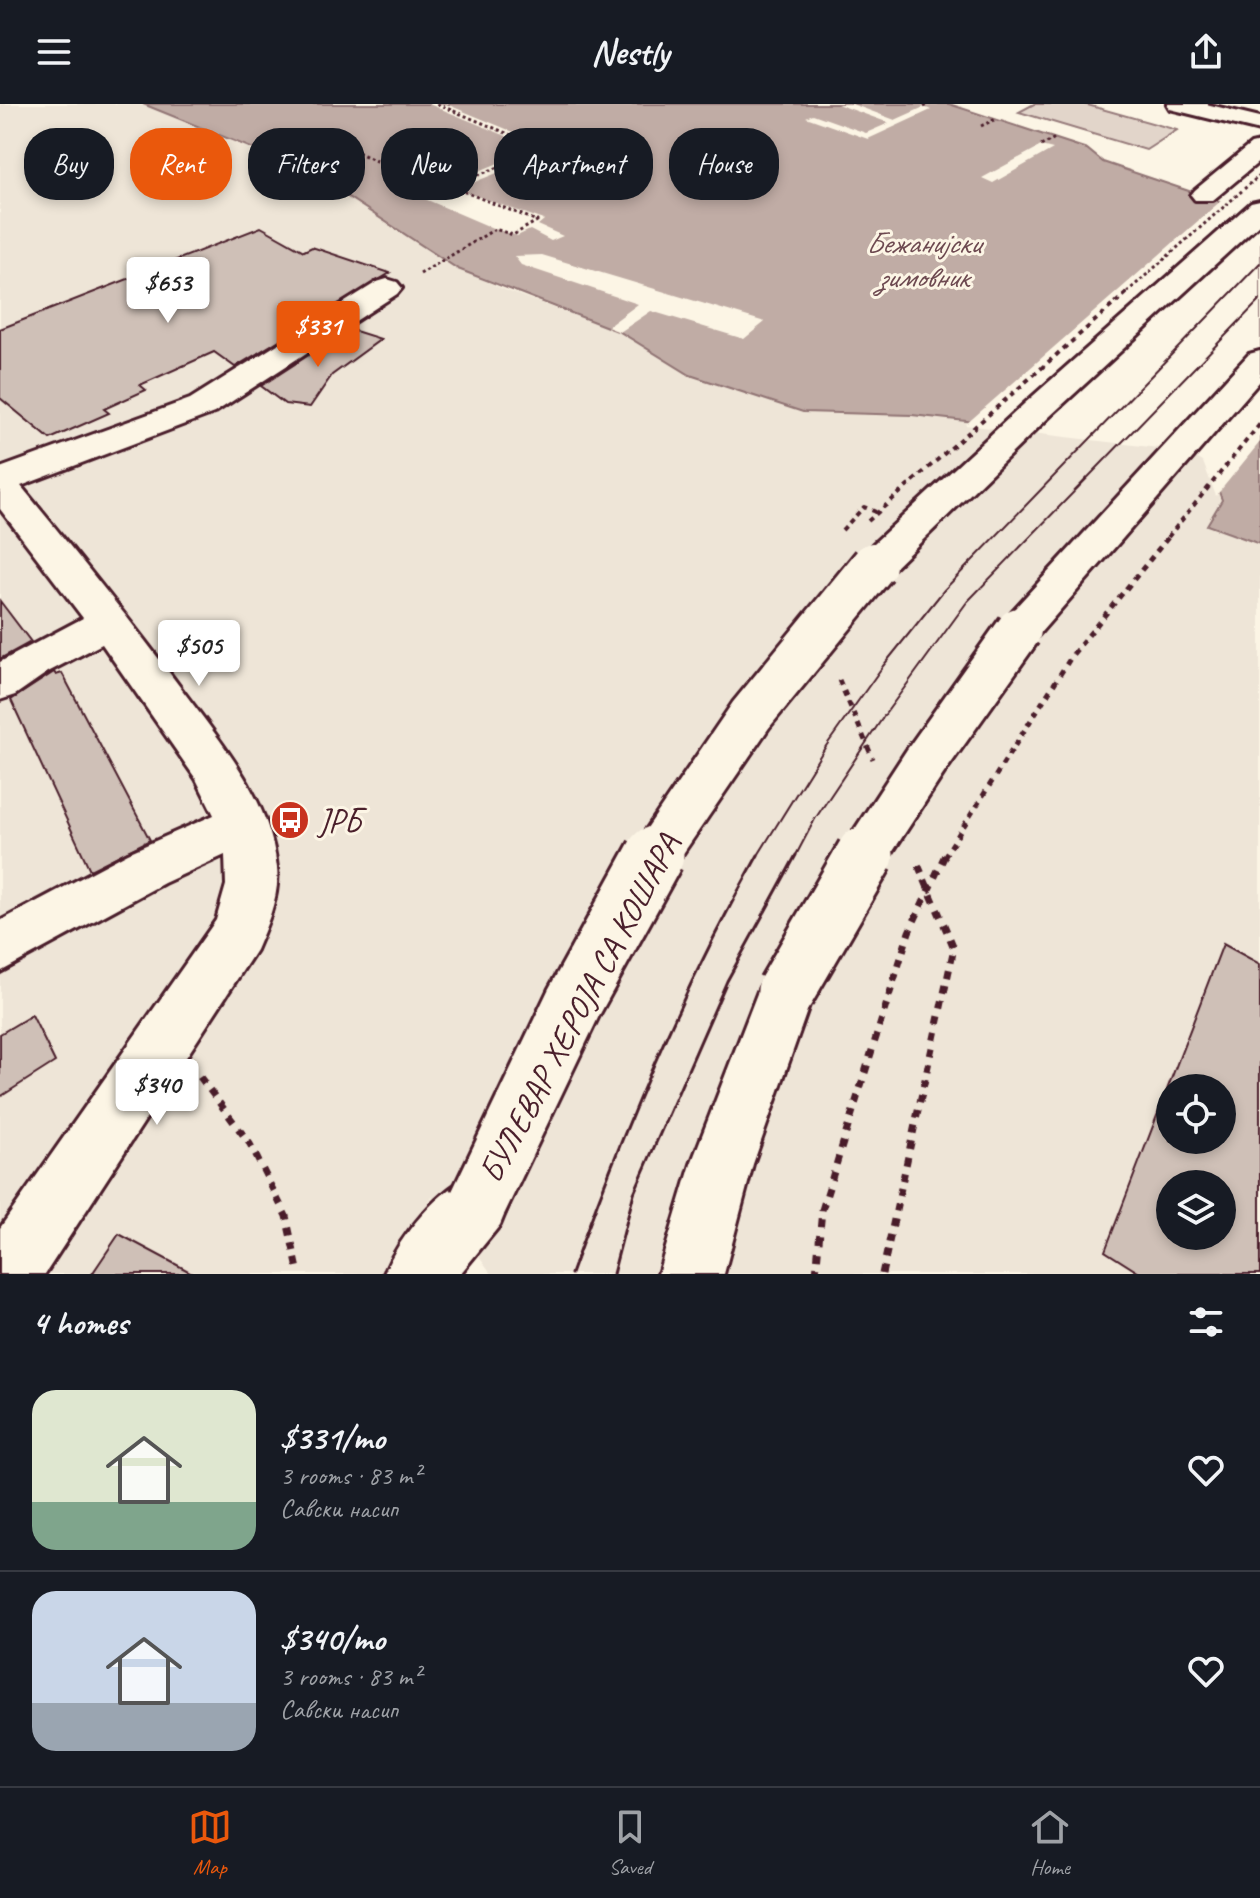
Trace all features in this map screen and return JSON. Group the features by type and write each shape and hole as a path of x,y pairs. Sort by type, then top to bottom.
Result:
{"main road":[{"path":"1178,104 1260,124"},
{"path":"1241,104 1260,113"},
{"path":"1204,195 1260,149"},
{"name":"БУЛЕВАР ХЕРОЈА СА КОШАРА","path":"455,1274 478,1203 568,1014 684,808 810,639 866,547 1036,411 1260,209"},
{"path":"7,1274 237,933 249,902 253,868 243,824 227,788 111,622 0,483 202,406 387,288"},
{"path":"691,1274 722,1164 786,991 828,911 915,771 1019,630 1260,361"},
{"path":"0,684 33,661 111,622"},
{"path":"0,948 146,868 243,824"},
{"path":"417,1274 478,1203"}],"path":[{"path":"437,104 495,128"},
{"path":"924,107 930,104"},
{"path":"981,126 996,119"},
{"path":"1041,146 1055,138"},
{"path":"387,288 422,273 495,229 513,235 537,221 450,186 494,169"},
{"path":"866,547 1260,175"},
{"path":"816,1274 822,1210 876,1028 909,932 949,845 1073,654 1260,424"},
{"path":"162,1046 213,1090 250,1144 286,1216 299,1274"}],"shaded area":[{"path":"0,104 143,104 202,128 130,128 130,200 232,200 232,140 248,147 248,200 352,200 450,264 505,290 620,332 690,375 803,412 912,415 1163,443 1207,459 1222,500 1207,525 1260,544 1260,1274 492,1274 432,1196 396,1274 0,1274"},
{"path":"1034,104 1084,104 1177,130 1146,150 1019,112"}],"water":[{"name":"Бежанијски зимовник","path":"143,104 949,104 1087,149 1103,162 1260,215 1260,544 1207,525 1222,500 1207,459 1163,443 912,415 803,412 690,375 620,332 458,269 352,200 365,200 365,128 248,128 248,147 232,140 232,128 202,128"}],"pier":[{"path":"429,104 446,104 504,128 494,128 494,131"},
{"path":"837,104 852,104 895,120 924,107 931,110 868,139 806,117 813,114 866,133 889,123"},
{"path":"1041,146 1053,149 993,183 982,178"},
{"path":"494,165 494,174 478,181 478,171"},
{"path":"478,196 544,220 538,225 563,236 551,241 530,230 517,236 427,200 478,200"},
{"path":"1223,199 1260,211 1260,442 1216,496 1203,462 1184,451 965,425"},
{"path":"542,255 765,322 744,339 651,311 620,332 607,327 638,304 521,265 514,256"}],"building":[{"path":"261,227 304,251 312,247 390,273 235,367 214,352 140,385 146,390 104,409 109,413 50,439 0,398 0,329"},
{"path":"349,329 381,339 332,375 310,407 285,404 261,386"},
{"path":"0,601 31,642 0,659"},
{"path":"54,672 56,675 62,673 150,840 90,870 11,700"},
{"path":"1223,944 1260,964 1260,1274 1141,1274 1105,1251 1156,1118 1156,1154 1236,1154 1236,1074 1173,1074"},
{"path":"32,1015 55,1062 0,1097 0,1034"},
{"path":"119,1234 194,1274 92,1274"}],"tram line":[{"path":"757,857 826,746 883,666 944,590 1260,263"},
{"path":"795,857 815,819 886,713 967,602 1260,300"},
{"path":"571,1274 611,1166 679,1008 758,855"},
{"path":"613,1274 634,1193 727,981 796,855"}],"place":[{"name":"ЈРБ","path":"290,820"}]}
